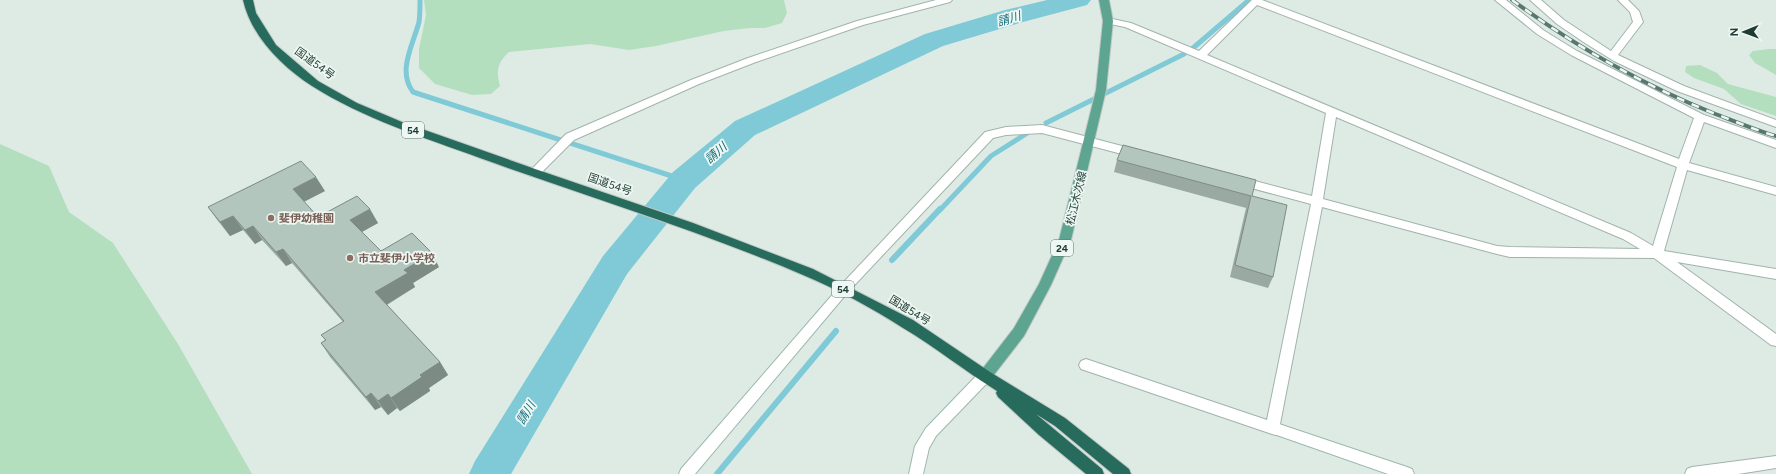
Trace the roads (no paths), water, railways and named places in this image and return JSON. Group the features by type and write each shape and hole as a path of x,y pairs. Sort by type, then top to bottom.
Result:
{"highway":[{"name":"国道54号","path":"248,0 251,13 272,47 314,83 353,105 398,124 771,256 844,289 908,324 985,376 1060,422 1124,474"},
{"name":"国道54号","path":"985,376 1044,431 1097,474"}],"main road":[{"name":"松江木次線","path":"985,376 1019,332 1045,285 1065,240 1099,103 1107,16 1104,0"}],"street":[{"path":"534,173 570,137 695,82 752,60 860,23 946,0"},
{"path":"1200,56 1257,0 1683,165 1776,191"},
{"path":"1500,0 1540,32 1574,53 1700,117 1776,144"},
{"path":"1535,0 1562,23 1612,55 1660,79 1716,103 1776,124"},
{"path":"1612,55 1638,22 1634,11 1623,0"},
{"path":"1107,16 1627,236 1657,254 1776,341"},
{"path":"1274,429 1317,201 1332,111"},
{"path":"1657,254 1683,165 1700,117"},
{"path":"686,474 844,289 989,135 1006,131 1042,129 1151,157"},
{"path":"1226,177 1503,251 1657,254 1776,274"},
{"path":"1086,365 1274,429 1390,472 1407,474"},
{"path":"916,474 922,446 931,432 985,376"},
{"path":"1692,474 1776,462"}],"waterway":[{"path":"420,0 419,22 406,67 408,84 413,92 684,180"},
{"name":"請川","path":"489,474 615,265 684,180 745,128 934,40 1014,16 1078,0"},
{"path":"1193,48 1249,0"},
{"path":"1046,123 1184,54"},
{"path":"940,210 991,156 1029,132"},
{"path":"892,260 940,209"},
{"path":"717,474 836,331"}],"railway":[{"path":"1512,0 1560,33 1634,77 1686,102 1776,136"}],"place":[{"name":"斐伊幼稚園","path":"271,218"},
{"name":"市立斐伊小学校","path":"350,258"}]}
